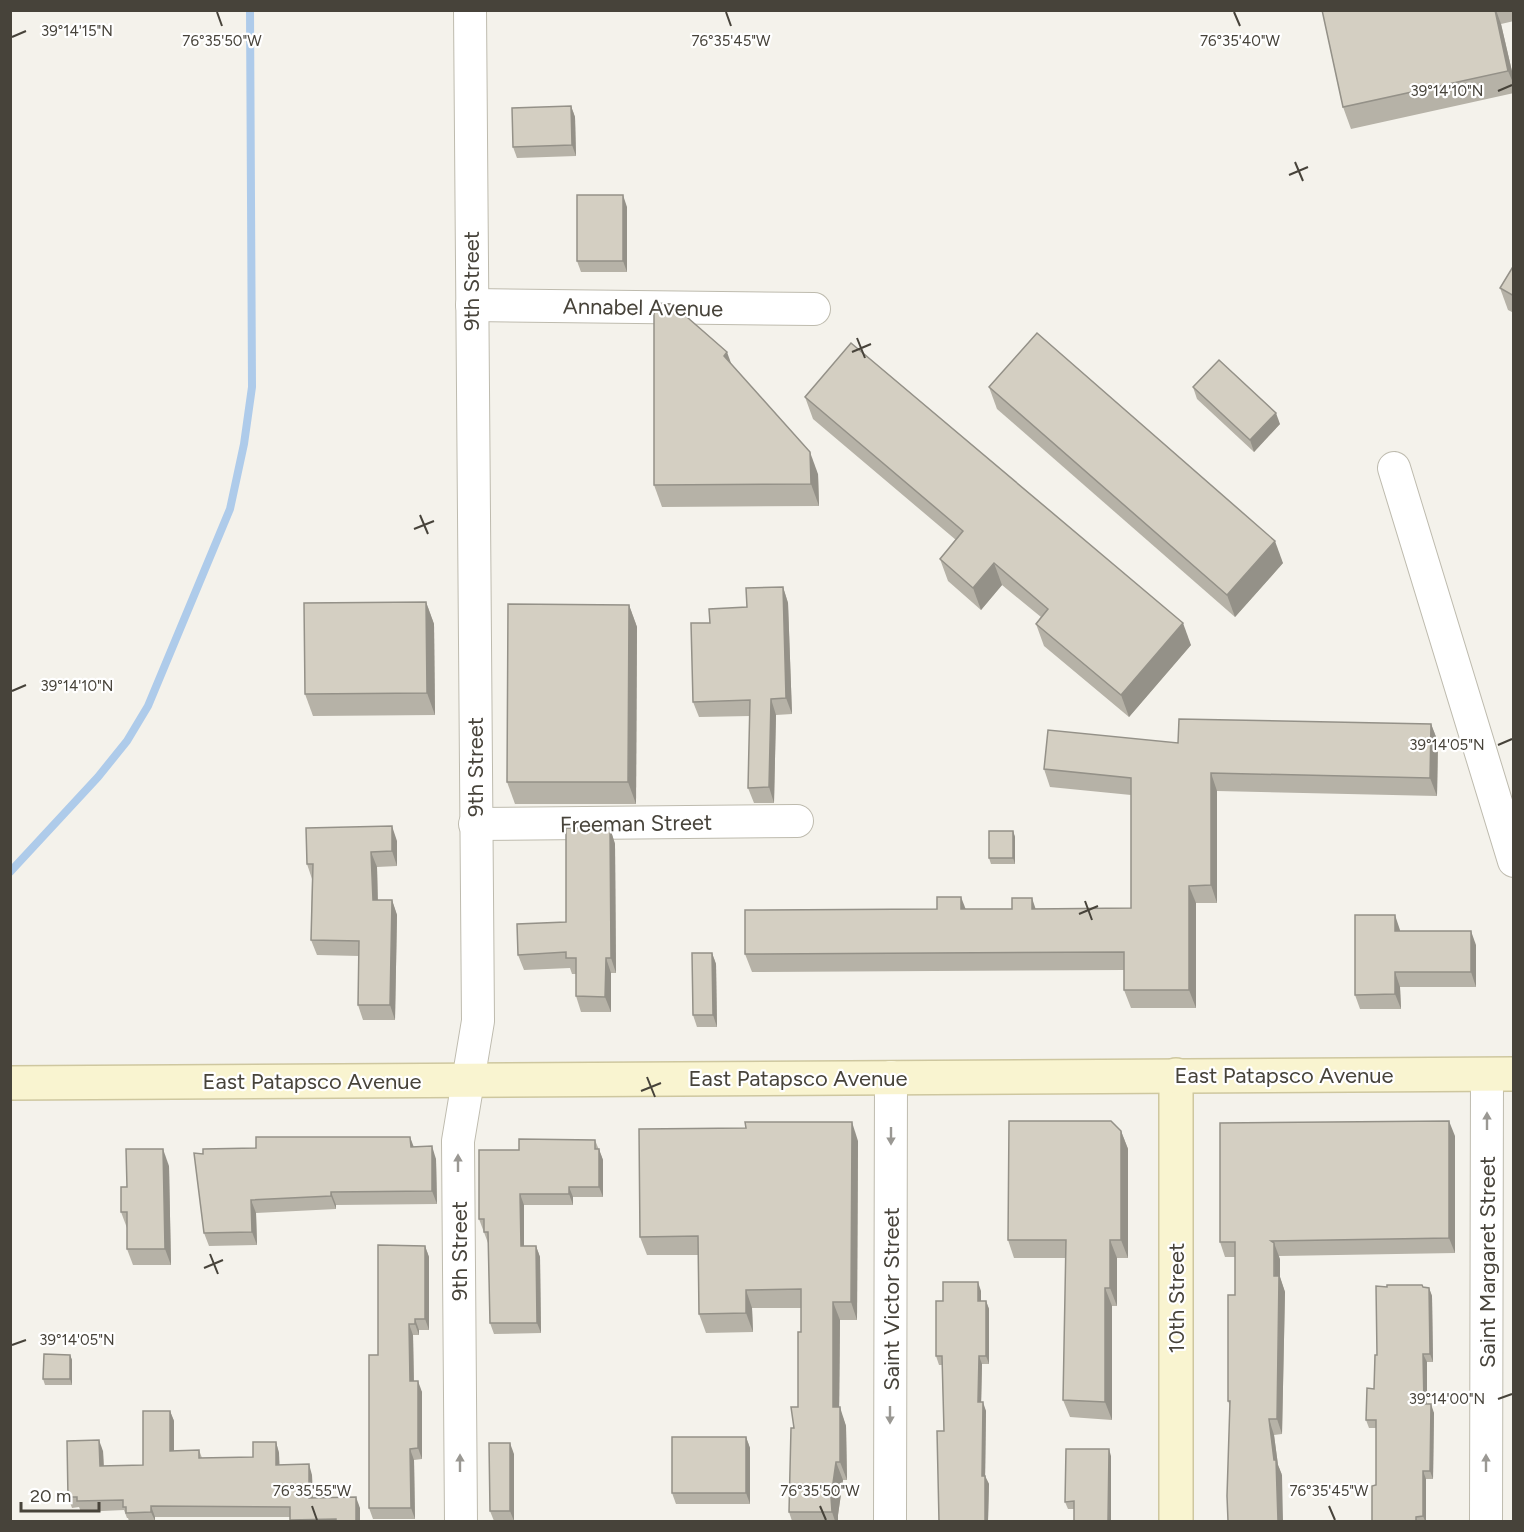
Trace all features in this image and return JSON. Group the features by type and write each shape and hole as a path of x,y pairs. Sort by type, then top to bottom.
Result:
{"main road":[{"name":"East Patapsco Avenue","path":"10,1083 1500,1074"},
{"name":"10th Street","path":"1176,1076 1176,1521"}],"street":[{"name":"9th Street","path":"460,1521 458,1141 478,1021 470,10"},
{"name":"Annabel Avenue","path":"472,305 814,309"},
{"path":"1394,468 1514,861"},
{"name":"Freeman Street","path":"475,824 796,821"},
{"name":"Saint Margaret Street","path":"1486,1521 1500,1074"},
{"name":"Saint Victor Street","path":"890,1521 891,1077"}],"building":[{"path":"1322,10 1495,10 1508,71 1343,107"},
{"path":"571,106 572,145 513,147 512,108"},
{"path":"577,195 623,195 623,261 577,261"},
{"path":"1514,265 1514,296 1500,288"},
{"path":"654,303 672,304 727,352 724,356 810,452 811,484 654,485"},
{"path":"1037,333 1275,541 1227,595 989,387"},
{"path":"851,343 1183,623 1121,695 1036,624 1048,609 994,563 973,588 940,559 963,531 805,397"},
{"path":"1219,360 1276,413 1250,440 1193,387"},
{"path":"783,587 786,698 771,699 769,787 748,788 750,700 693,702 691,623 710,623 709,609 747,607 746,588"},
{"path":"426,602 427,693 305,694 304,603"},
{"path":"508,604 629,605 628,782 507,782"},
{"path":"1179,719 1431,724 1430,778 1211,773 1211,885 1189,886 1189,990 1124,990 1124,952 745,954 745,910 937,909 937,897 961,897 961,909 1012,909 1012,898 1032,898 1032,909 1131,908 1131,778 1044,769 1048,730 1178,743"},
{"path":"392,826 392,851 371,852 373,900 392,900 390,1005 358,1005 359,941 311,940 313,864 307,864 306,828"},
{"path":"566,828 610,828 611,958 606,958 605,997 576,996 576,958 566,958 566,952 518,955 517,924 566,922"},
{"path":"989,831 1013,831 1013,858 989,858"},
{"path":"1355,915 1395,915 1395,931 1471,931 1471,972 1395,972 1395,994 1355,995"},
{"path":"692,953 712,953 713,1015 693,1015"},
{"path":"1009,1121 1111,1121 1121,1131 1121,1240 1110,1240 1110,1288 1105,1288 1105,1402 1063,1400 1066,1240 1008,1240"},
{"path":"1449,1121 1449,1238 1271,1241 1274,1243 1274,1276 1279,1276 1277,1419 1269,1419 1274,1460 1276,1460 1278,1521 1228,1521 1230,1401 1228,1401 1228,1295 1235,1295 1235,1242 1220,1242 1220,1123"},
{"path":"745,1122 852,1122 851,1302 833,1302 833,1407 840,1407 840,1462 836,1462 831,1497 832,1512 789,1512 791,1428 794,1428 791,1407 798,1407 798,1332 801,1332 801,1289 746,1290 746,1313 699,1314 698,1236 640,1237 639,1129 746,1128"},
{"path":"256,1137 410,1137 411,1147 432,1146 432,1191 331,1192 331,1196 251,1200 252,1232 204,1233 194,1153 203,1154 203,1149 256,1148"},
{"path":"519,1139 595,1140 595,1149 599,1149 599,1187 569,1187 569,1194 520,1194 521,1246 536,1246 537,1323 490,1323 488,1232 484,1232 484,1219 479,1219 479,1150 519,1150"},
{"path":"126,1149 163,1149 165,1249 127,1249 127,1212 121,1212 121,1187 127,1187"},
{"path":"378,1245 425,1246 425,1319 415,1319 415,1324 409,1324 410,1381 418,1381 418,1448 410,1449 411,1508 369,1508 369,1355 378,1355"},
{"path":"943,1282 978,1282 978,1301 986,1301 986,1356 979,1356 978,1402 983,1402 982,1476 985,1476 985,1521 939,1521 937,1431 944,1431 942,1356 936,1356 936,1301 943,1301"},
{"path":"1387,1285 1422,1285 1429,1288 1430,1354 1423,1354 1424,1404 1431,1404 1430,1471 1423,1471 1423,1516 1416,1517 1416,1521 1372,1521 1372,1486 1376,1485 1376,1420 1366,1420 1367,1388 1374,1389 1375,1355 1377,1355 1376,1286 1387,1287"},
{"path":"44,1354 70,1355 70,1379 43,1379"},
{"path":"143,1411 170,1411 170,1451 199,1450 199,1458 253,1457 253,1442 276,1442 276,1465 309,1464 309,1498 356,1497 356,1521 290,1520 290,1507 151,1506 151,1512 126,1513 123,1500 77,1501 77,1497 68,1497 67,1441 99,1440 100,1466 143,1465"},
{"path":"672,1437 746,1437 746,1493 672,1493"},
{"path":"489,1443 510,1443 510,1511 490,1511"},
{"path":"1066,1449 1109,1449 1108,1521 1074,1521 1074,1501 1065,1502"}],"waterway":[{"path":"10,872 98,777 127,741 148,706 230,509 244,444 252,387 250,10"}]}
